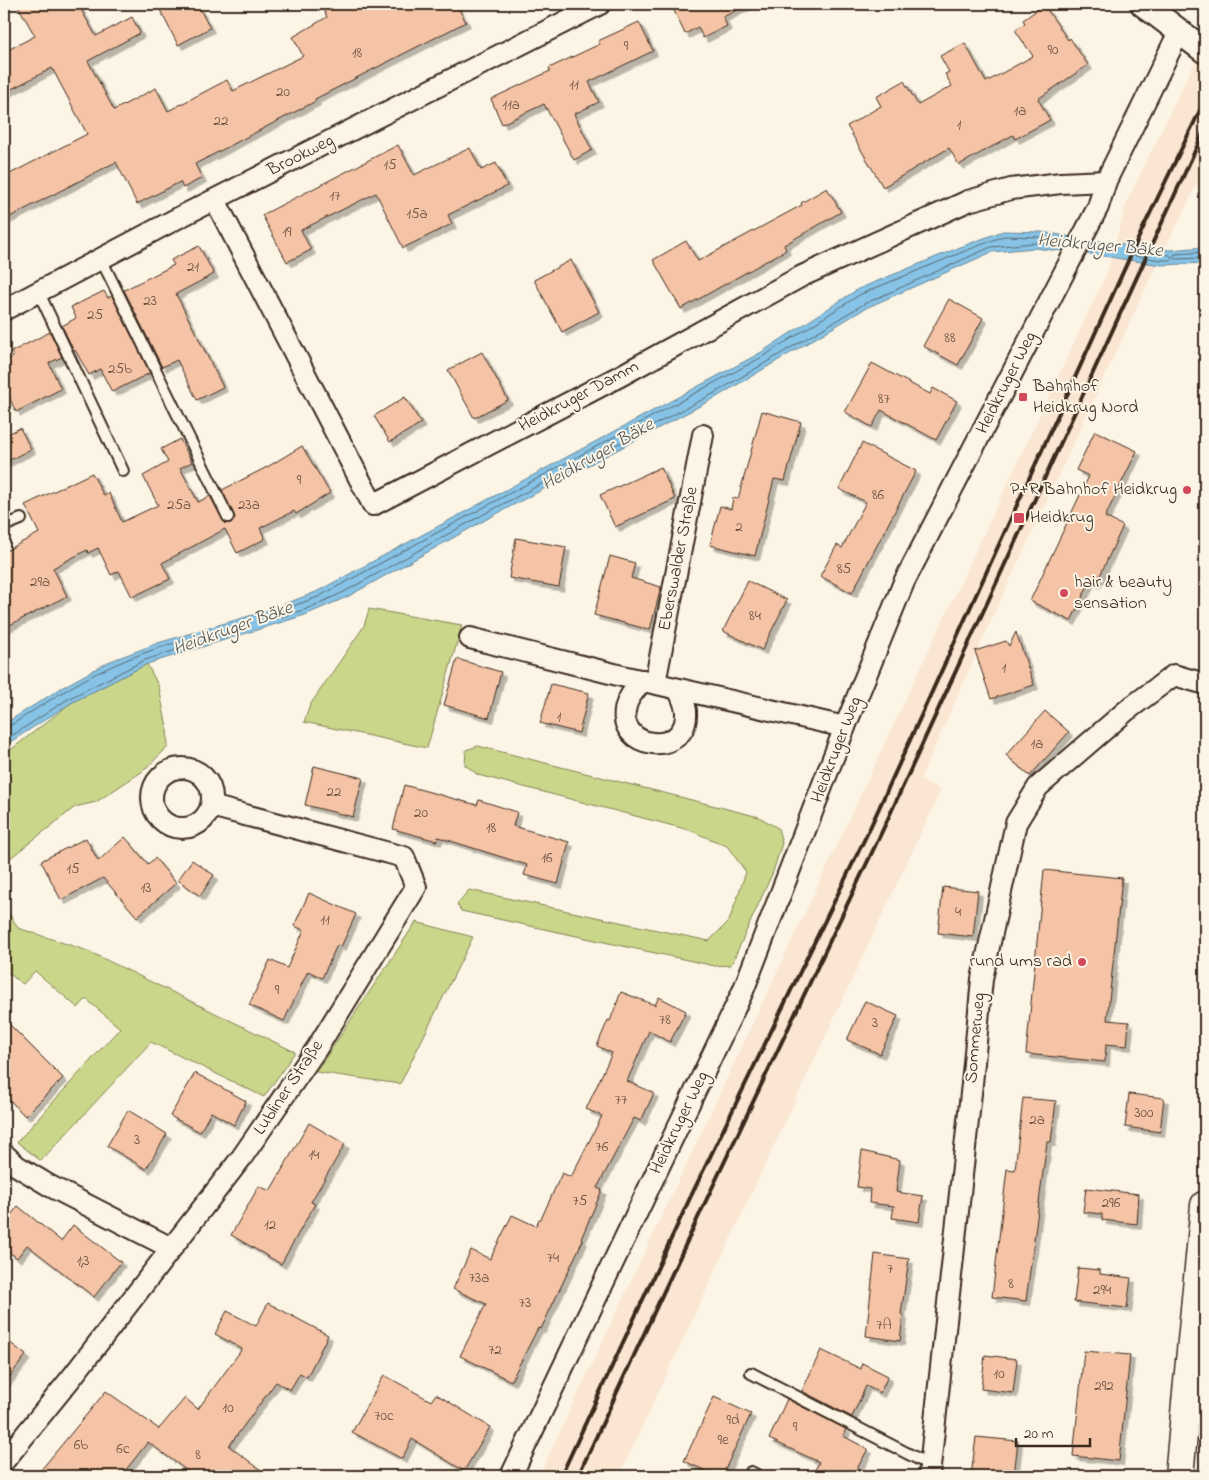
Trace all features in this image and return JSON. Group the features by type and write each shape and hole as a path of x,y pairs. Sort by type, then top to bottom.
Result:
{"main road":[{"path":"1179,1476 1205,1205"}],"street":[{"name":"Brookweg","path":"4,310 176,219 600,4"},
{"path":"1143,4 1205,51"},
{"name":"Heidkruger Weg","path":"511,1476 743,991 845,727 904,582 1098,207 1106,181 1179,32"},
{"name":"Heidkruger Damm","path":"215,200 373,505 620,376 802,276 968,201 1011,189 1061,183 1106,181"},
{"name":"Eberswalder Straße","path":"649,681 702,435"},
{"path":"470,638 678,689 845,727"},
{"name":"Sommerweg","path":"929,1471 982,979 1016,823 1038,787 1126,711 1174,675 1205,684"},
{"path":"649,681 629,698 625,707 625,717 628,727 634,736 651,744 662,743 672,739 683,726 686,709 678,689"},
{"name":"Lubliner Straße","path":"4,1461 72,1377 242,1157 317,1048 416,887 404,857 211,806"},
{"path":"4,1154 17,1166 50,1186 171,1248"}],"lane":[{"path":"101,260 228,517"},
{"path":"39,293 124,471"},
{"path":"4,526 21,519"},
{"path":"752,1373 929,1471"}],"shaded area":[{"path":"1205,41 1205,168 1147,285 989,625 920,780 941,790 619,1476 539,1476 1107,273 1127,201"}],"green space":[{"path":"369,609 462,625 427,748 304,722 310,705 364,626"},
{"path":"147,664 159,687 167,728 168,747 143,771 96,802 75,807 4,863 4,755 71,703"},
{"path":"478,746 759,817 778,828 782,843 773,872 731,965 715,966 461,911 457,904 469,890 709,941 729,921 746,872 727,846 689,830 478,775 465,765 466,750"},
{"path":"4,905 18,928 88,951 295,1052 264,1097 151,1042 41,1161 17,1142 120,1028 86,999 78,1008 35,971 23,984 4,970"},
{"path":"416,922 473,937 400,1084 316,1072"}],"water":[{"name":"Heidkruger Bäke","path":"1003,231 1041,232 1170,250 1205,247 1205,263 1161,265 1034,248 992,252 866,308 715,398 487,519 347,597 305,615 147,664 71,703 4,746 4,724 63,687 108,662 158,643 266,611 316,592 760,353 858,289"}],"building":[{"path":"17,4 78,4 96,36 132,17 140,33 88,61 114,110 156,88 168,111 227,80 233,91 303,56 293,37 327,17 321,4 456,4 466,22 315,99 316,101 195,164 202,178 183,188 180,182 137,204 116,162 4,220 4,177 87,134 52,68 4,93 4,52 35,36"},
{"path":"157,4 197,4 210,28 178,45"},
{"path":"671,4 749,4 723,17 727,26 703,38 698,27 685,34"},
{"path":"1044,5 1088,65 1038,99 1050,120 1015,139 1013,135 959,165 949,148 883,187 847,126 881,106 876,97 904,81 918,105 952,86 945,74 949,72 940,56 965,43 986,82 1033,56 1015,30 1025,23 1023,20"},
{"path":"639,22 653,51 589,82 599,102 574,114 592,150 574,160 544,104 502,124 491,99 550,71 549,68 600,44 598,41"},
{"path":"398,145 414,175 470,148 481,170 496,163 507,186 448,215 452,224 403,248 376,193 301,230 311,250 287,262 262,215"},
{"path":"827,188 841,212 784,245 786,250 681,309 653,260 686,241 698,261 802,205 801,203"},
{"path":"199,246 214,274 176,294 223,387 197,400 177,360 162,367 124,290 174,265 171,260"},
{"path":"571,260 599,312 562,332 534,280"},
{"path":"104,291 108,298 112,296 150,373 112,392 100,369 89,375 74,351 62,326 76,318 71,307"},
{"path":"949,299 983,318 958,365 923,346"},
{"path":"50,332 62,357 49,363 61,389 16,412 4,386 4,361 14,356 11,352"},
{"path":"482,352 508,400 474,418 448,370"},
{"path":"872,363 930,394 933,388 957,401 936,440 881,410 872,427 845,412"},
{"path":"405,397 421,423 390,442 374,416"},
{"path":"762,411 801,422 785,481 774,479 755,556 710,545 720,506 731,509 733,498 738,499"},
{"path":"20,428 31,449 4,463 4,436"},
{"path":"1095,431 1137,451 1105,517 1123,526 1096,584 1090,581 1071,621 1030,601 1089,476 1076,470"},
{"path":"180,439 192,462 180,468 198,502 210,496 225,523 231,523 235,517 222,490 269,466 302,446 330,493 296,514 294,511 260,528 265,539 237,553 225,529 162,563 170,579 132,597 119,571 111,575 98,548 88,553 87,550 53,568 67,596 4,628 4,552 39,533 25,505 92,473 104,496 109,493 122,522 158,505 143,476 168,462 161,449"},
{"path":"862,443 916,471 852,593 820,576 837,545 842,548 866,502 839,489"},
{"path":"661,467 675,499 615,527 600,495"},
{"path":"516,538 566,547 559,587 509,578"},
{"path":"610,556 635,563 631,578 661,587 650,630 594,615"},
{"path":"748,581 787,600 762,650 723,631"},
{"path":"1016,632 1034,685 991,699 975,651 1006,641 1009,646"},
{"path":"457,659 501,672 489,718 444,705"},
{"path":"551,684 589,693 579,733 540,723"},
{"path":"1045,711 1069,732 1030,776 1006,755"},
{"path":"314,766 363,778 353,817 305,805"},
{"path":"404,785 477,805 479,800 517,812 513,826 569,842 558,884 524,875 527,865 438,837 437,841 393,829"},
{"path":"125,837 148,864 155,858 176,883 137,917 103,878 61,900 41,861 86,838 98,861"},
{"path":"192,860 214,875 200,896 178,880"},
{"path":"1044,870 1122,878 1107,1020 1129,1022 1127,1046 1106,1044 1105,1062 1026,1054"},
{"path":"943,887 978,891 973,937 938,933"},
{"path":"309,893 356,914 341,947 337,945 322,978 308,971 284,1021 249,1005 270,960 287,968 304,930 294,926"},
{"path":"621,992 655,1005 659,997 686,1011 670,1042 649,1031 627,1081 654,1093 641,1121 634,1118 597,1188 602,1190 581,1239 583,1240 541,1329 538,1328 511,1381 460,1356 486,1304 453,1289 471,1250 490,1259 512,1215 536,1226 562,1173 571,1177 602,1116 586,1109 612,1053 597,1046 608,1020 610,1021"},
{"path":"865,1001 898,1016 880,1054 847,1040"},
{"path":"4,1019 63,1078 25,1116 4,1094"},
{"path":"195,1073 246,1101 234,1125 211,1112 200,1132 170,1116"},
{"path":"1129,1094 1164,1098 1160,1132 1125,1127"},
{"path":"1023,1098 1056,1101 1051,1142 1047,1142 1026,1301 992,1297 1007,1169 1015,1170"},
{"path":"128,1110 167,1134 146,1169 107,1146"},
{"path":"309,1123 345,1144 311,1202 315,1204 281,1264 231,1235 259,1186 270,1191"},
{"path":"862,1151 900,1160 896,1192 923,1196 919,1222 892,1218 894,1206 869,1203 870,1189 857,1187"},
{"path":"1086,1188 1139,1194 1137,1224 1102,1220 1102,1214 1083,1212"},
{"path":"18,1206 61,1241 73,1225 121,1262 94,1297 27,1245 17,1258 4,1248 4,1224"},
{"path":"875,1254 909,1259 901,1314 903,1315 900,1341 866,1336"},
{"path":"1078,1268 1100,1270 1100,1274 1131,1278 1127,1308 1074,1302"},
{"path":"268,1303 328,1335 307,1377 300,1373 290,1390 276,1382 229,1446 269,1476 194,1476 148,1442 121,1476 36,1476 106,1391 159,1429 185,1398 198,1409 242,1349 215,1334 227,1311 256,1326"},
{"path":"4,1338 26,1355 4,1384"},
{"path":"821,1350 861,1369 862,1363 888,1376 880,1393 866,1386 852,1417 802,1391"},
{"path":"1084,1351 1130,1355 1119,1461 1073,1456"},
{"path":"985,1355 1017,1359 1013,1393 981,1389"},
{"path":"384,1375 431,1401 436,1394 490,1427 464,1471 412,1439 402,1459 352,1432"},
{"path":"714,1397 751,1414 722,1476 717,1476 684,1461"},
{"path":"787,1399 846,1429 843,1436 868,1449 853,1476 812,1476 819,1462 769,1439"},
{"path":"976,1437 1018,1441 1014,1476 971,1476"}],"railway":[{"path":"561,1476 690,1198 869,830 1144,226 1205,100"},
{"path":"578,1476 703,1207 886,823 1205,129"}],"place":[{"name":"Bahnhof Heidkrug Nord","path":"1023,397"},
{"name":"P+R Bahnhof Heidkrug","path":"1187,490"},
{"name":"Heidkrug","path":"1019,518"},
{"name":"hair & beauty sensation","path":"1064,593"},
{"name":"rund ums rad","path":"1082,962"}]}
